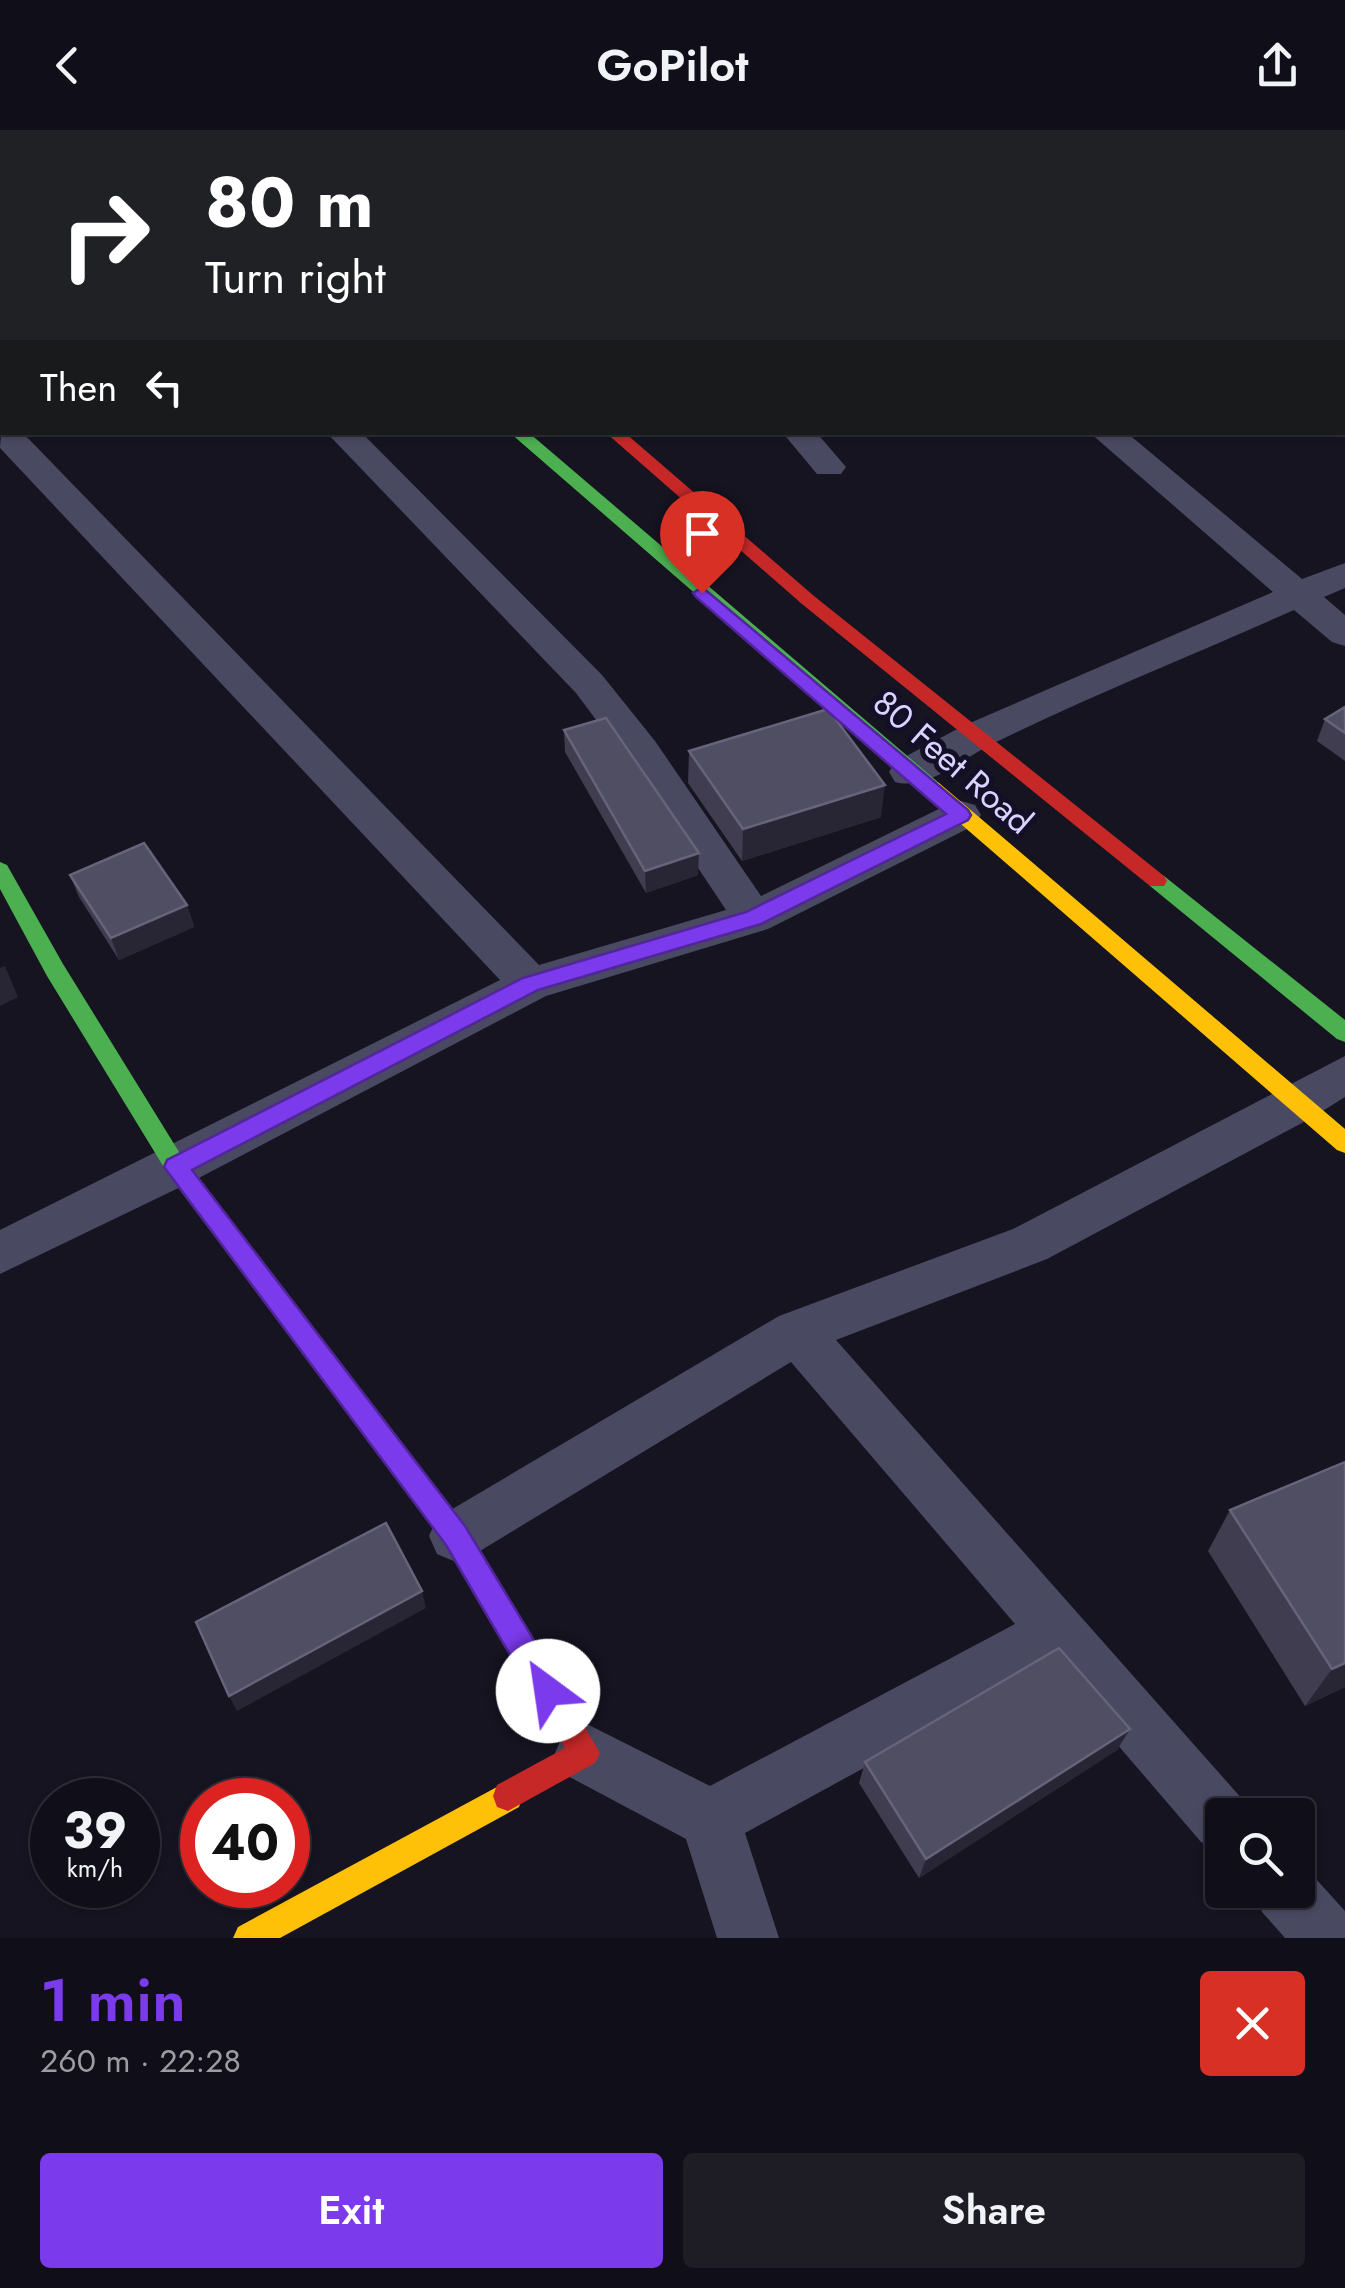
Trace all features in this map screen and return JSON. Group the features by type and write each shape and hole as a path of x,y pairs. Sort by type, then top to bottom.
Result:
{"street":[{"path":"6,435 531,984"},
{"path":"345,435 588,684 641,751 754,918"},
{"name":"80 Feet Road","path":"520,435 1345,1143"},
{"name":"80 Feet Road","path":"616,435 808,600 1345,1033"},
{"path":"801,435 829,466"},
{"path":"1108,435 1345,634"},
{"path":"910,772 977,735 1345,574"},
{"path":"0,1253 531,984 754,918 960,815"},
{"path":"0,870 55,970 176,1167 456,1536 584,1753 710,1818 748,1938"},
{"path":"456,1536 797,1332 1030,1244 1298,1104 1345,1074"},
{"path":"797,1332 1205,1802"},
{"path":"710,1818 1055,1632"},
{"path":"248,1938 584,1753"},
{"path":"1300,1908 1327,1938"}],"building":[{"path":"1345,707 1345,733 1325,719"},
{"path":"828,709 885,785 743,829 689,751"},
{"path":"606,718 699,853 645,871 564,730"},
{"path":"144,843 187,905 111,938 70,875"},
{"path":"1345,1462 1345,1663 1332,1669 1230,1510"},
{"path":"386,1523 422,1591 229,1696 196,1622"},
{"path":"1059,1648 1130,1729 926,1859 865,1762"}],"traffic: fast":[{"path":"520,435 932,788"},
{"path":"0,870 55,970 176,1167 330,1370"},
{"path":"1157,881 1345,1033"}],"traffic: slow":[{"path":"932,788 1345,1143"},
{"path":"249,1938 508,1796"}],"traffic: jam":[{"path":"616,435 808,600 1157,881"},
{"path":"330,1370 456,1536 585,1753 508,1796"}],"route":[{"path":"548,1691 456,1536 176,1167 531,984 754,918 960,815 702,593"}]}
